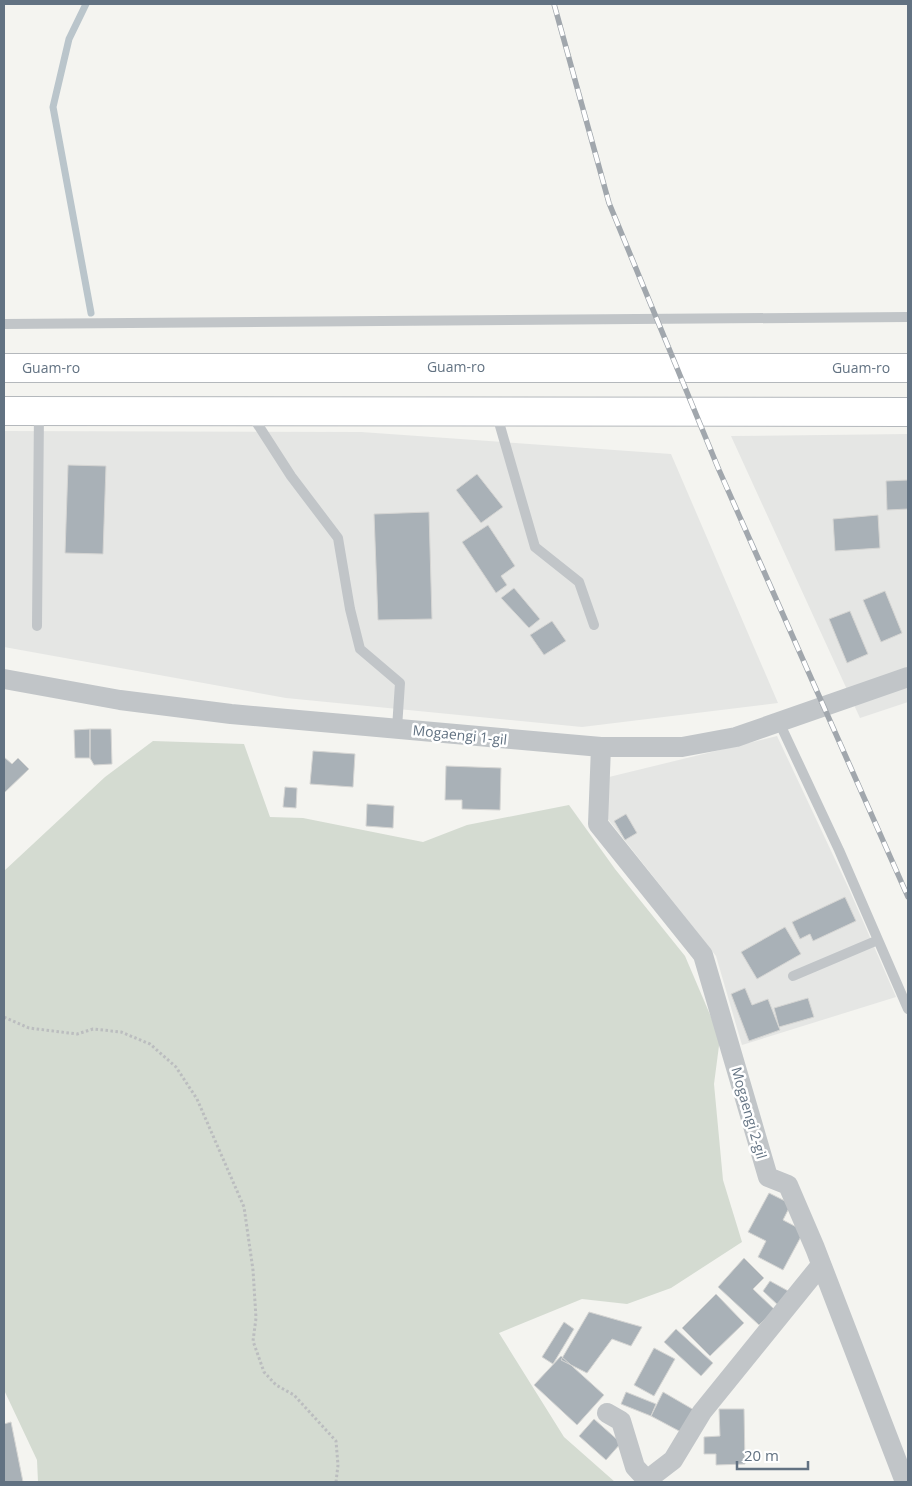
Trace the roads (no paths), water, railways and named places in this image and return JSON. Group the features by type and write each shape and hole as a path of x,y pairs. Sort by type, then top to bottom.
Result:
{"main road":[{"name":"Guam-ro","path":"4,368 908,368"},
{"path":"4,411 908,412"}],"street":[{"name":"Mogaengi 1-gil","path":"4,679 120,700 231,714 602,748 682,747 736,737 908,677"},
{"name":"Mogaengi 2-gil","path":"602,748 598,824 703,955 768,1177 788,1185 905,1482"},
{"path":"607,1413 621,1421 635,1467 647,1480 673,1460 702,1412 821,1265"}],"lane":[{"path":"4,324 908,317"},
{"path":"37,626 39,411"},
{"path":"495,411 535,546 579,582 594,625"},
{"path":"249,412 291,476 338,538 350,609 360,649 400,683 397,728"},
{"path":"780,722 839,850 908,1009"},
{"path":"793,976 878,940"}],"waterway":[{"path":"86,4 69,39 53,107 91,313"}],"railway":[{"path":"554,4 609,203 719,470 908,897"}]}
